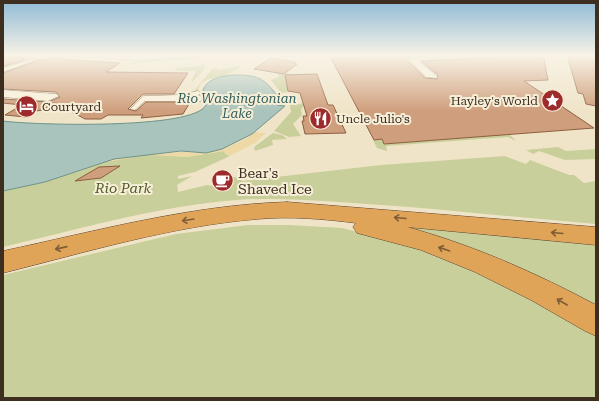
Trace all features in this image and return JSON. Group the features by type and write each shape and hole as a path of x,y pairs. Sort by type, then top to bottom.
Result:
{"highway":[{"path":"3,262 132,231 258,211 287,210 352,214 596,236"},
{"path":"226,215 322,220 396,233 459,254 502,272 551,295 596,321"}],"street":[{"path":"426,74 428,76 435,77 432,74"},
{"path":"3,93 56,96 52,96 48,99 3,93"},
{"path":"198,93 188,97 199,97 199,100 143,99 133,109 140,100 147,97 180,97 198,93"}],"green space":[{"path":"195,74 200,74 191,83"},
{"path":"208,74 228,74 205,81 201,84 198,93 192,94"},
{"path":"278,74 294,74 291,75 290,81 286,81 288,92 281,93 271,80 279,77"},
{"path":"306,103 301,109 302,115 293,124 301,136 289,137 274,131 291,112 290,105"},
{"path":"273,133 282,135 287,139 272,140 273,145 255,151 254,147"},
{"path":"509,134 516,141 508,137 386,146 387,151 377,148 373,140 382,139 385,144"},
{"path":"558,147 566,151 596,149 596,159 565,160 539,151 533,154 526,150"},
{"name":"Rio Park","path":"224,151 230,156 195,172 178,176 178,179 192,176 177,185 178,192 207,185 216,186 231,182 230,177 241,177 242,181 381,165 505,156 526,164 530,160 569,175 574,175 584,183 596,181 596,224 396,206 302,200 253,199 178,207 3,247 3,191 45,182 114,159 152,153 186,157"},
{"path":"248,225 289,225 342,228 428,250 596,329 596,398 3,398 3,275 176,234"},
{"path":"414,227 596,245 596,308 413,230"}],"sand":[{"path":"255,132 266,133 255,143 230,156 225,154 224,151 186,157 147,155 182,152 211,152 242,141"},
{"path":"147,155 101,163 121,158"}],"water":[{"name":"Rio Washingtonian Lake","path":"237,75 256,77 266,83 278,97 276,97 277,105 285,106 252,134 222,149 206,153 181,151 114,159 45,182 3,191 3,121 45,124 110,124 173,119 195,113 206,105 203,90 209,82 223,76"}],"building":[{"path":"3,74 188,74 174,94 143,94 128,109 136,111 146,102 188,102 187,104 189,104 183,114 141,118 143,115 108,115 101,119 85,119 72,112 79,106 53,103 43,110 36,111 26,117 5,115 22,105 3,103 3,99 48,102 60,97 56,92 3,89"},
{"path":"317,74 328,105 333,105 346,133 305,134 302,121 304,121 303,116 307,116 300,93 288,91 285,75"},
{"path":"339,74 421,74 425,78 437,79 438,75 436,74 547,74 548,80 524,81 594,128 384,144 382,139 374,140"},
{"path":"572,74 596,74 596,106 586,104 583,94 578,93"},
{"path":"120,166 101,178 75,181 99,167"}],"place":[{"name":"Hayley's World","path":"553,101"},
{"name":"Courtyard","path":"27,107"},
{"name":"Uncle Julio's","path":"321,119"},
{"name":"Bear's Shaved Ice","path":"223,181"}]}
